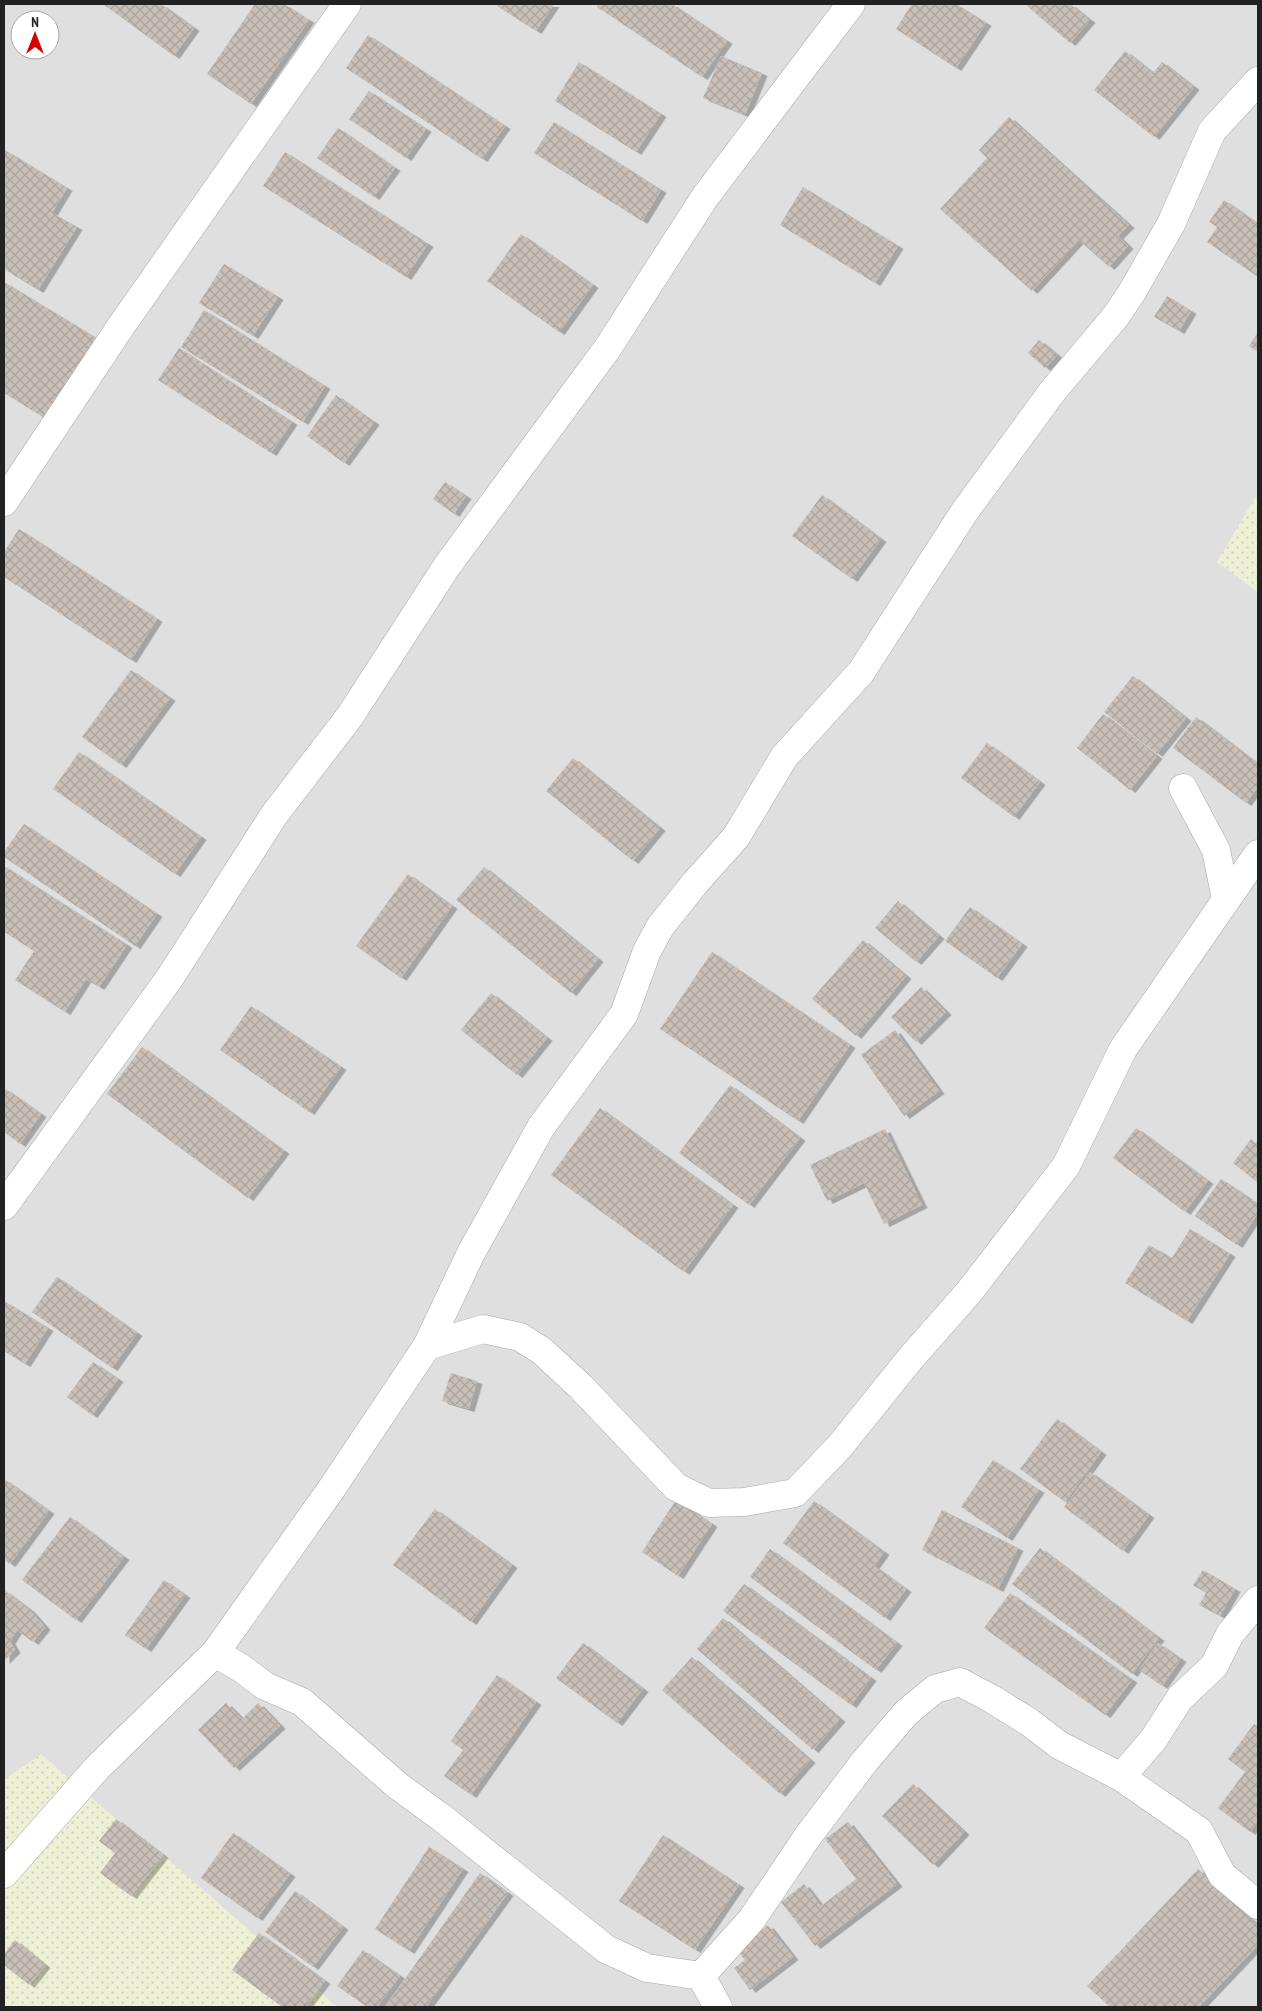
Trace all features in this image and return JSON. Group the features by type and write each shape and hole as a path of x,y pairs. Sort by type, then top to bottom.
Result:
{"street":[{"path":"4,502 119,329 347,4"},
{"path":"4,1206 168,979 274,815 350,716 447,566 608,350 705,197 851,4"},
{"path":"4,1874 97,1768 214,1653 332,1488 427,1346 471,1253 541,1127 624,1014 647,952 660,927 695,883 736,837 784,757 861,672 965,511 1052,392 1116,316 1171,224 1212,131 1258,81"},
{"path":"1183,788 1216,850 1226,899"},
{"path":"427,1346 483,1329 520,1336 542,1351 581,1387 676,1487 708,1503 744,1502 795,1493 840,1446 904,1367 969,1292 1066,1166 1123,1049 1258,854"},
{"path":"1121,1777 1153,1740 1180,1698 1214,1666 1230,1634 1258,1600"},
{"path":"214,1653 241,1668 265,1686 302,1702 398,1786 442,1818 606,1949 647,1968 701,1976"},
{"path":"701,1976 752,1919 808,1836 865,1761 906,1713 935,1689 960,1682 1029,1722 1059,1745 1121,1777 1199,1831 1222,1875 1258,1905"},
{"path":"701,1976 718,2007"}],"shaded area":[{"path":"4,4 1258,4 1258,493 1217,562 1258,592 1258,2007 337,2007 163,1855 116,1819 4,1780"}],"green space":[{"path":"1258,493 1258,592 1217,562"},
{"path":"41,1754 116,1819 163,1855 337,2007 4,2007 4,1780"}],"building":[{"path":"103,4 161,4 194,28 174,56"},
{"path":"255,4 284,4 309,20 251,104 207,74"},
{"path":"499,4 554,4 536,31 497,6"},
{"path":"599,4 672,4 727,41 702,77 597,7"},
{"path":"912,4 956,4 986,23 956,68 896,29"},
{"path":"1029,4 1070,4 1090,20 1070,43 1027,6"},
{"path":"368,35 505,126 482,159 346,68"},
{"path":"1125,51 1153,73 1162,62 1194,87 1154,137 1094,90"},
{"path":"721,56 762,73 745,115 703,98"},
{"path":"579,62 661,114 636,152 555,101"},
{"path":"369,91 426,129 406,158 349,119"},
{"path":"1009,117 1129,225 1118,236 1128,246 1109,267 1079,240 1032,291 940,209 987,158 979,150"},
{"path":"554,122 661,190 642,221 534,153"},
{"path":"338,128 395,168 374,197 317,158"},
{"path":"5,150 67,188 52,213 77,227 38,290 4,269"},
{"path":"285,152 428,244 406,277 263,186"},
{"path":"803,187 898,246 875,283 780,225"},
{"path":"1224,200 1258,224 1258,277 1207,242 1217,227 1209,222"},
{"path":"521,234 593,285 559,332 487,281"},
{"path":"224,264 278,297 253,336 199,303"},
{"path":"4,282 96,338 46,419 4,393"},
{"path":"1167,296 1191,311 1179,331 1154,317"},
{"path":"204,310 325,386 303,422 181,347"},
{"path":"1258,332 1258,352 1249,346"},
{"path":"1039,340 1057,355 1045,368 1028,353"},
{"path":"179,348 292,422 271,453 158,380"},
{"path":"336,395 374,422 344,463 307,436"},
{"path":"445,482 466,496 454,514 433,499"},
{"path":"822,495 881,539 852,579 792,536"},
{"path":"19,529 157,619 131,660 4,577 4,552"},
{"path":"131,670 170,698 121,765 82,737"},
{"path":"1133,676 1186,718 1157,754 1104,712"},
{"path":"1103,714 1157,756 1130,790 1077,748"},
{"path":"1196,717 1258,764 1258,787 1246,803 1173,748"},
{"path":"987,743 1040,782 1014,817 961,778"},
{"path":"79,752 201,837 175,874 53,789"},
{"path":"573,758 660,828 633,861 546,791"},
{"path":"24,824 157,914 135,946 4,857 4,852"},
{"path":"4,866 127,945 99,987 86,979 65,1012 15,980 34,951 4,932"},
{"path":"484,867 598,959 571,993 456,900"},
{"path":"408,874 452,906 401,978 356,946"},
{"path":"898,901 939,936 916,962 875,928"},
{"path":"970,907 1022,944 997,978 945,941"},
{"path":"863,940 906,976 856,1036 812,999"},
{"path":"712,952 850,1045 798,1121 660,1029"},
{"path":"921,987 946,1012 916,1042 891,1017"},
{"path":"491,993 547,1038 517,1075 461,1030"},
{"path":"251,1006 341,1067 309,1112 220,1050"},
{"path":"895,1030 939,1091 904,1116 861,1055"},
{"path":"142,1047 284,1151 248,1198 107,1094"},
{"path":"730,1085 800,1138 749,1205 679,1153"},
{"path":"4,1088 41,1114 20,1144 4,1132"},
{"path":"600,1108 733,1205 684,1272 551,1175"},
{"path":"1136,1128 1208,1181 1185,1212 1113,1158"},
{"path":"885,1129 922,1205 884,1224 864,1183 827,1201 810,1165"},
{"path":"1251,1139 1258,1145 1258,1183 1233,1163"},
{"path":"1221,1179 1258,1204 1258,1213 1237,1245 1195,1216"},
{"path":"1190,1229 1230,1254 1187,1321 1125,1283 1149,1245 1172,1258"},
{"path":"57,1277 137,1333 112,1368 32,1312"},
{"path":"4,1301 48,1328 25,1364 4,1351"},
{"path":"93,1362 118,1379 92,1415 67,1397"},
{"path":"451,1373 477,1381 469,1409 442,1401"},
{"path":"1057,1419 1101,1452 1065,1502 1020,1469"},
{"path":"993,1460 1039,1490 1007,1538 961,1507"},
{"path":"1090,1472 1149,1515 1123,1551 1064,1507"},
{"path":"4,1479 49,1511 10,1564 4,1560"},
{"path":"676,1500 712,1524 678,1576 642,1552"},
{"path":"814,1501 884,1552 874,1566 906,1589 885,1618 783,1543"},
{"path":"435,1509 512,1565 471,1622 393,1565"},
{"path":"942,1510 1018,1548 998,1589 922,1550"},
{"path":"70,1517 124,1557 76,1620 22,1580"},
{"path":"1040,1548 1159,1638 1132,1674 1012,1584"},
{"path":"770,1549 897,1643 876,1670 750,1577"},
{"path":"1203,1570 1235,1589 1220,1616 1199,1605 1206,1593 1193,1585"},
{"path":"164,1580 185,1595 146,1649 125,1635"},
{"path":"744,1584 871,1678 851,1705 723,1611"},
{"path":"4,1590 29,1609 45,1627 33,1642 17,1630 10,1641 15,1650 4,1661"},
{"path":"1010,1593 1132,1680 1105,1715 984,1628"},
{"path":"723,1618 840,1719 813,1750 697,1649"},
{"path":"583,1643 643,1689 617,1723 556,1678"},
{"path":"1158,1643 1181,1659 1162,1686 1139,1670"},
{"path":"692,1657 810,1760 780,1794 662,1690"},
{"path":"497,1675 536,1702 471,1795 444,1776 463,1750 451,1741"},
{"path":"226,1703 242,1719 258,1703 280,1726 234,1768 198,1730"},
{"path":"1254,1724 1258,1727 1258,1821 1250,1832 1218,1808 1245,1772 1228,1759"},
{"path":"913,1784 964,1832 933,1865 882,1816"},
{"path":"116,1819 163,1855 131,1896 100,1873 115,1853 99,1841"},
{"path":"848,1822 897,1884 815,1946 781,1902 804,1884 821,1906 856,1879 825,1839"},
{"path":"233,1833 290,1874 257,1918 201,1878"},
{"path":"663,1835 739,1885 695,1950 619,1901"},
{"path":"429,1847 463,1869 409,1951 375,1929"},
{"path":"1198,1869 1258,1926 1258,1945 1199,2007 1110,2007 1087,1986"},
{"path":"480,1873 508,1893 426,2007 385,2007"},
{"path":"295,1891 343,1927 313,1967 265,1932"},
{"path":"768,1925 793,1957 750,1990 734,1968 745,1960 736,1949"},
{"path":"259,1933 325,1981 305,2007 282,2007 232,1970"},
{"path":"15,1940 45,1965 29,1985 4,1965 4,1954"},
{"path":"363,1950 400,1976 377,2007 367,2007 337,1986"}]}
